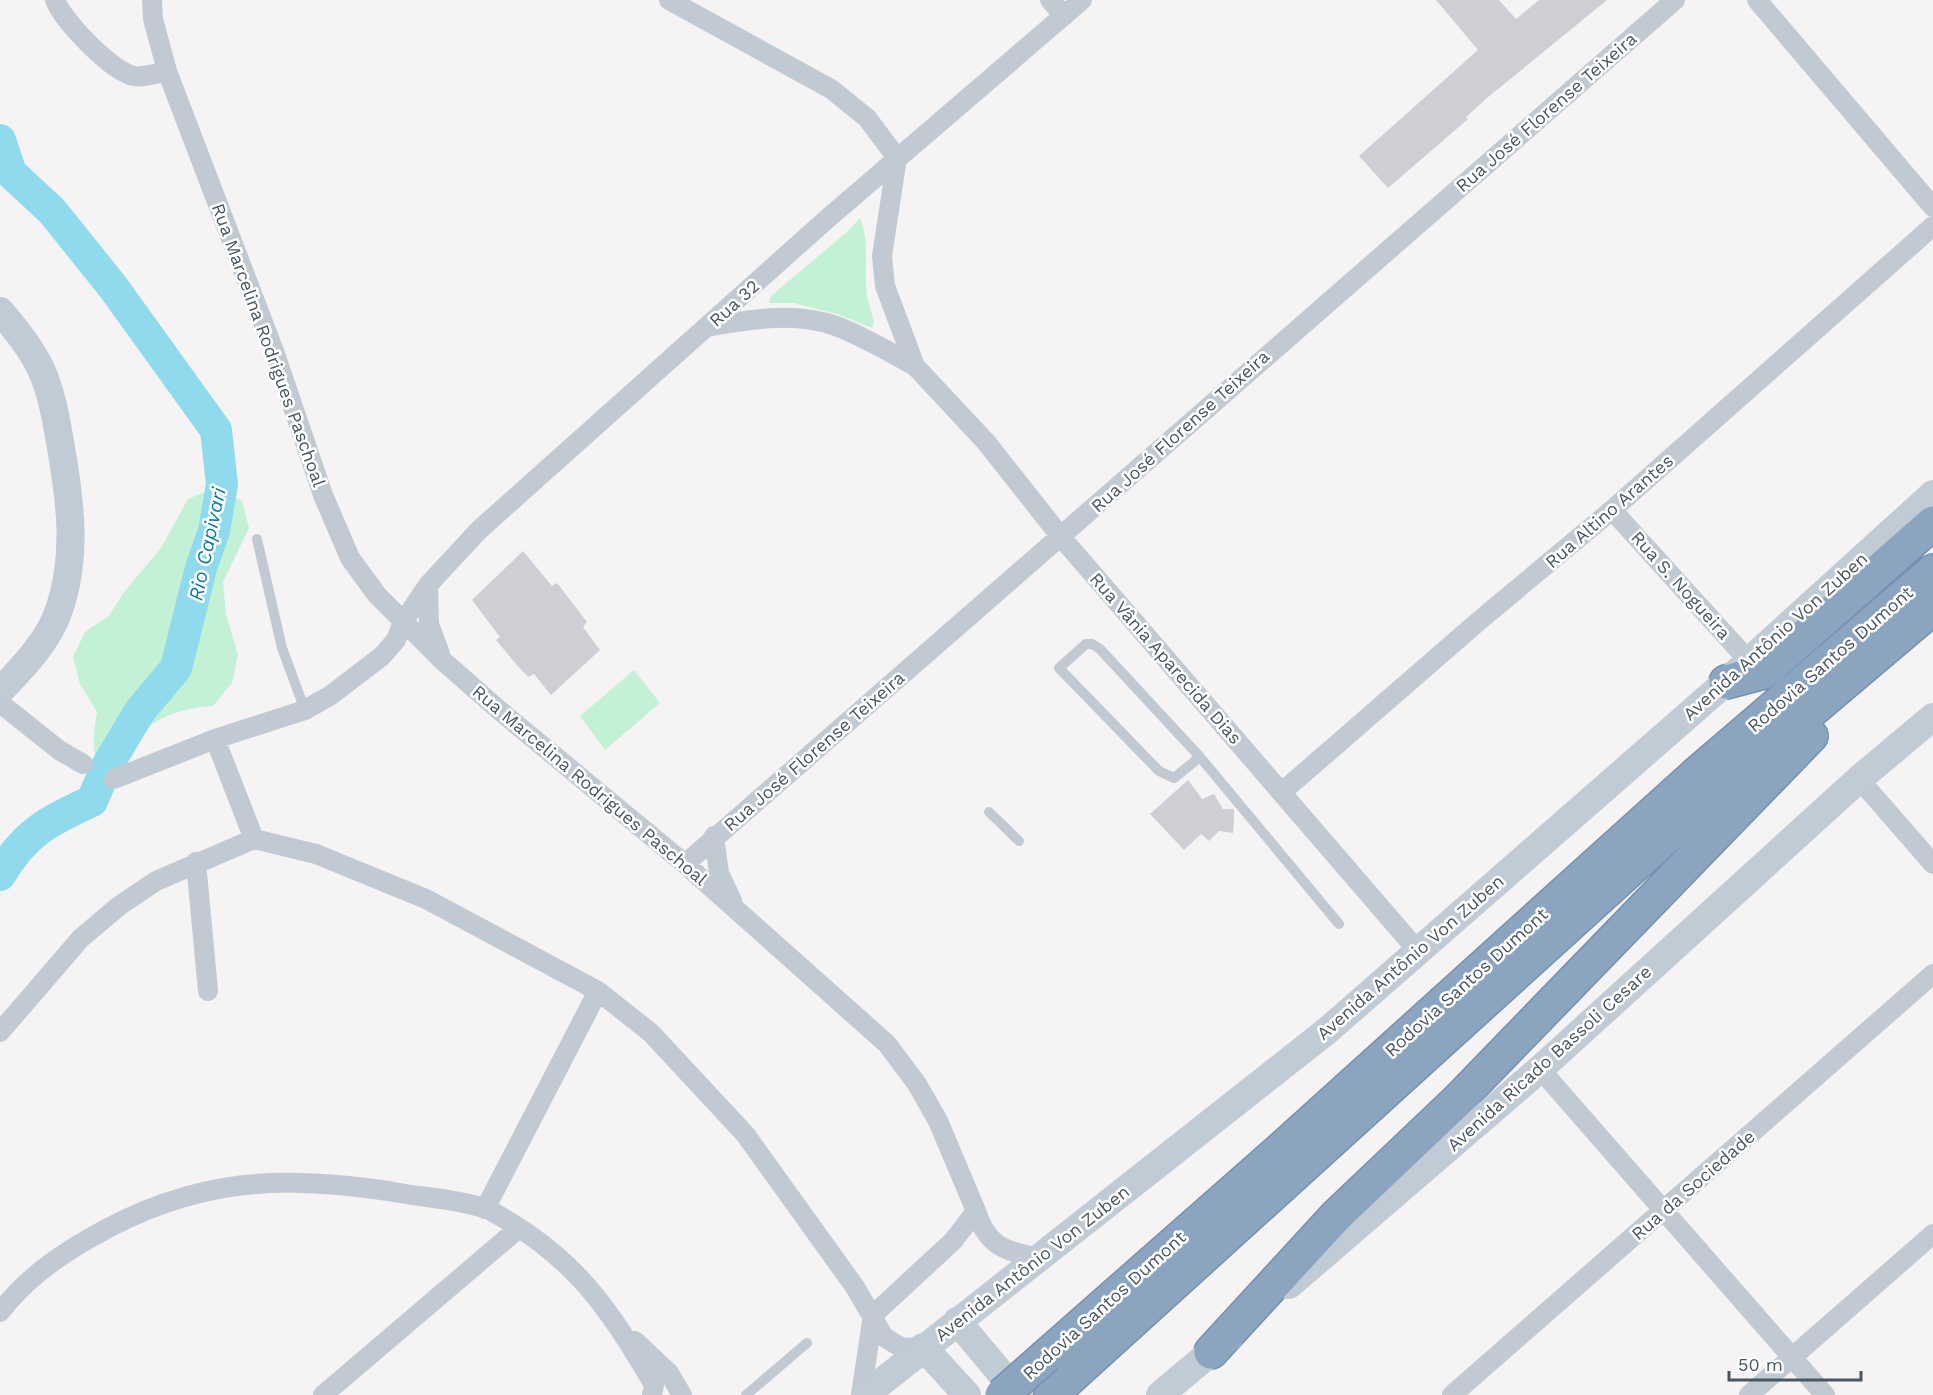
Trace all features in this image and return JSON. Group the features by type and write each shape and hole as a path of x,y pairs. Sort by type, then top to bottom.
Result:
{"highway":[{"path":"1738,671 1764,672 1933,523"},
{"name":"Rodovia Santos Dumont","path":"1002,1395 1280,1150 1685,784 1933,571"},
{"name":"Rodovia Santos Dumont","path":"1060,1387 1718,790 1933,608"},
{"path":"1211,1352 1336,1216 1458,1100 1814,733 1849,703 1870,663"}],"street":[{"path":"55,0 59,11 75,31 127,73 142,76 167,71"},
{"name":"Rua Marcelina Rodrigues Paschoal","path":"152,0 153,19 167,71 274,351 323,495 350,558 403,622 442,660 507,718 685,864 886,1044 916,1084 938,1121 982,1230 994,1242 1011,1252 1037,1258"},
{"path":"669,0 831,89 867,118 897,158"},
{"path":"1050,0 1064,16"},
{"name":"Rua 32","path":"114,779 215,739 305,710 331,695 382,656 396,640 403,622 428,585 479,530 897,158 1082,0"},
{"name":"Rua José Florense Teixeira","path":"685,864 714,836 1061,537 1260,359 1675,0"},
{"path":"1756,0 1933,207"},
{"name":"Rua Vânia Aparecida Dias","path":"897,158 882,256 885,286 915,366"},
{"name":"Rua Altino Arantes","path":"1282,792 1480,620 1612,510 1933,226"},
{"path":"0,311 17,332 40,368 55,413 71,512 72,540 66,586 50,631 26,663 0,691"},
{"name":"Rua Vânia Aparecida Dias","path":"706,327 763,318 796,318 834,326 915,366 986,442 1061,537 1418,951"},
{"name":"Avenida Antônio Von Zuben","path":"865,1395 1328,1030 1738,671 1933,494"},
{"name":"Rua S. Nogueira","path":"1612,510 1738,671"},
{"name":"Rua Marcelina Rodrigues Paschoal","path":"428,585 429,624 442,660"},
{"path":"0,703 59,750 83,764"},
{"name":"Avenida Ricado Bassoli Cesare","path":"1160,1395 1540,1069 1859,779 1933,717"},
{"path":"215,739 254,839"},
{"path":"1859,779 1933,864"},
{"name":"Rua Marcelina Rodrigues Paschoal","path":"714,836 719,873 738,911"},
{"path":"0,1032 81,938 119,906 156,881 254,839 316,854 426,900 598,991 651,1033 745,1134 873,1316 884,1337 891,1344 902,1348 923,1347 967,1395"},
{"path":"196,862 208,991"},
{"name":"Rua da Sociedade","path":"1452,1395 1933,974"},
{"path":"485,1209 598,991"},
{"path":"1540,1069 1825,1395"},
{"path":"0,1312 14,1294 55,1258 117,1222 186,1194 237,1184 293,1181 358,1186 485,1209 519,1228 556,1254 582,1278 619,1326 654,1385 652,1395"},
{"path":"861,1395 873,1316 953,1241 976,1211"},
{"path":"323,1395 519,1228"},
{"path":"1749,1395 1933,1234"},
{"path":"957,1321 1018,1395"},
{"path":"619,1326 669,1373 682,1395"}],"lane":[{"path":"257,539 282,648 305,710"},
{"path":"1200,757 1174,778 1168,777 1159,771 1059,668 1086,644 1092,644 1200,757 1339,924"},
{"path":"989,812 1019,842"},
{"path":"746,1395 807,1343"}],"green space":[{"path":"860,218 866,243 866,289 874,322 872,328 840,315 794,303 769,303 771,296 848,231"},
{"path":"214,488 242,501 249,528 223,582 226,614 238,655 232,683 213,706 177,712 150,726 128,747 107,776 101,769 95,753 97,712 80,684 73,657 85,632 109,616 124,592 161,548 188,499"},
{"path":"634,670 660,703 605,750 580,716"}],"building":[{"path":"1436,0 1499,0 1516,19 1539,0 1607,0 1487,98 1466,117 1468,119 1388,188 1359,156 1478,50"},
{"path":"523,551 552,586 557,583 587,622 583,627 600,650 551,695 534,674 528,677 496,640 500,637 472,600"},
{"path":"1188,780 1202,799 1214,794 1223,809 1234,809 1234,818 1233,833 1219,831 1209,841 1201,834 1184,850 1150,814"}],"waterway":[{"name":"Rio Capivari","path":"0,140 11,173 52,211 113,287 216,430 222,484 214,531 201,568 176,668 140,711 107,766 92,801 39,829 19,848 0,875"}]}
